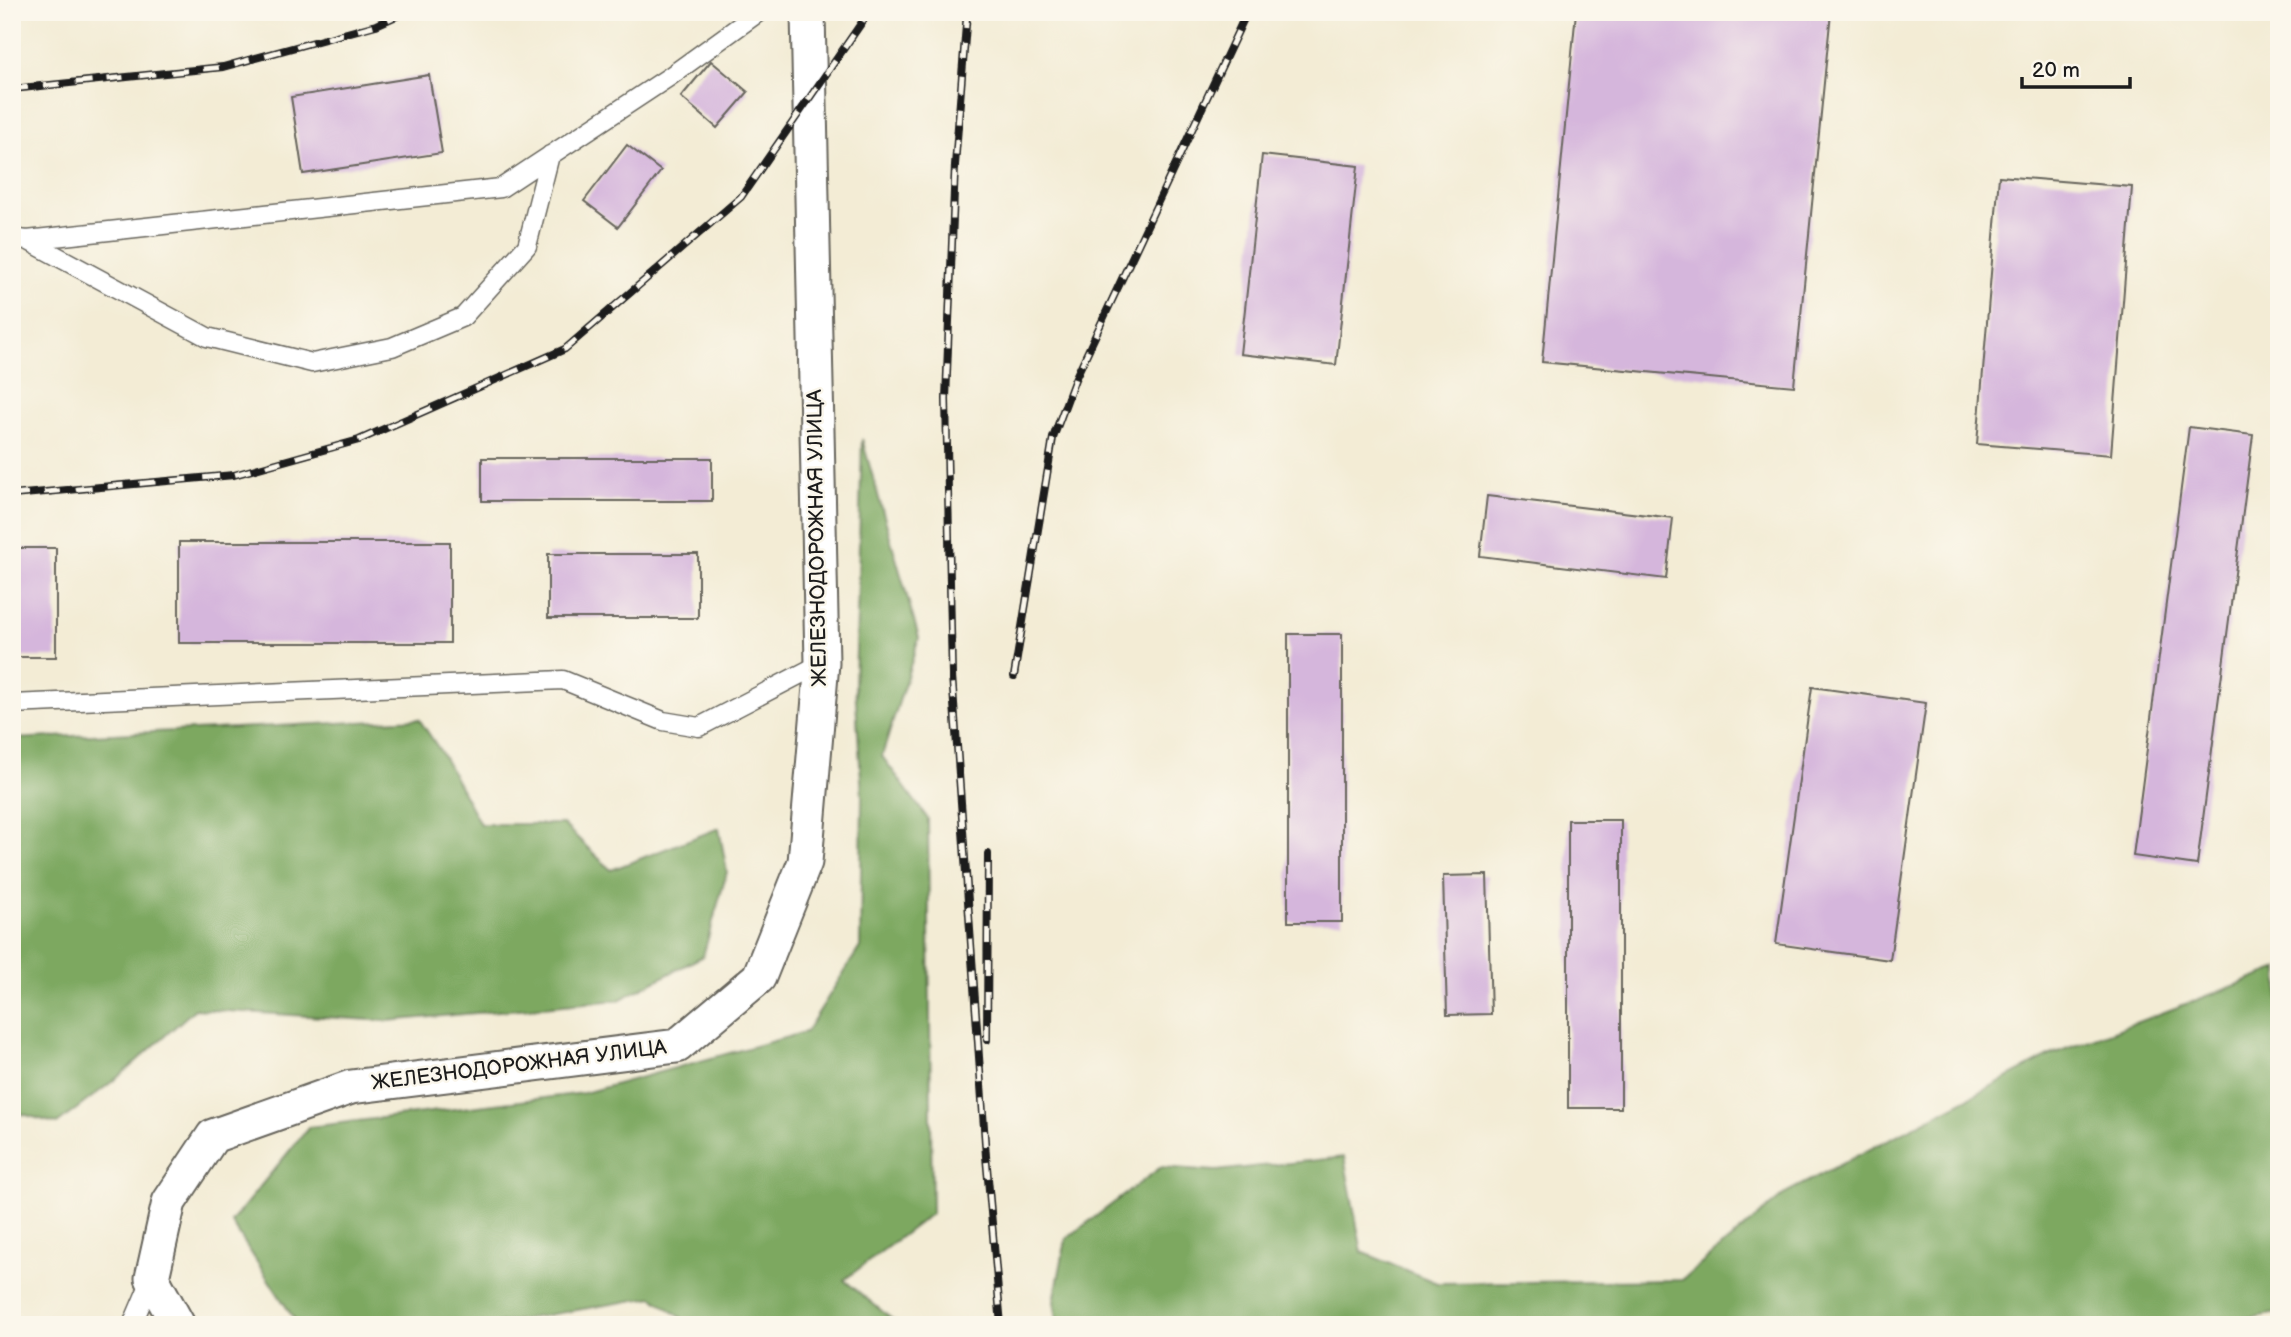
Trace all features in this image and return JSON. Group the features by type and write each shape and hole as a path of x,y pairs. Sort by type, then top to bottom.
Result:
{"street":[{"name":"ЖЕЛЕЗНОДОРОЖНАЯ УЛИЦА","path":"152,1278 169,1202 213,1136 351,1087 677,1045 759,977 805,862 822,663 808,12"},
{"path":"152,1278 178,1325"}],"lane":[{"path":"20,239 501,188 760,12"},
{"path":"20,239 207,337 312,363 392,347 463,317 527,246 550,155"},
{"path":"12,704 564,680 663,721 699,727 822,663"},
{"path":"132,1325 152,1278"}],"green space":[{"path":"862,439 919,638 882,756 928,819 932,1213 844,1280 899,1325 691,1325 653,1297 489,1325 298,1325 231,1222 309,1127 584,1093 806,1032 860,947 862,796 855,685"},
{"path":"419,719 441,752 480,824 563,824 611,870 719,828 727,872 703,956 619,1000 387,1021 195,1009 122,1074 57,1124 12,1111 12,739"},
{"path":"2279,969 2279,1313 2236,1320 2236,1325 1058,1325 1054,1301 1066,1239 1161,1167 1216,1171 1344,1157 1362,1252 1437,1283 1682,1280 1787,1192 2055,1053"}],"building":[{"path":"1576,12 1831,12 1794,386 1542,362"},
{"path":"711,61 748,92 717,128 681,97"},
{"path":"429,75 442,153 303,174 291,97"},
{"path":"627,145 661,171 618,227 584,201"},
{"path":"1262,155 1358,166 1336,365 1240,354"},
{"path":"1999,176 2132,187 2111,455 1977,444"},
{"path":"2189,427 2253,435 2197,865 2133,856"},
{"path":"482,458 712,458 712,501 482,501"},
{"path":"1487,496 1673,518 1666,579 1480,556"},
{"path":"179,542 450,542 450,643 179,643"},
{"path":"12,548 56,548 56,657 12,657"},
{"path":"548,554 698,554 698,618 548,618"},
{"path":"1288,634 1342,634 1342,922 1288,922"},
{"path":"1812,687 1926,703 1890,960 1776,944"},
{"path":"1568,820 1621,820 1621,1108 1568,1108"},
{"path":"1487,875 1491,1014 1447,1015 1443,876"}],"railway":[{"path":"12,89 223,67 376,25 405,12"},
{"path":"12,495 234,475 359,440 565,349 741,197 869,12"},
{"path":"967,12 955,165 946,399 952,675 986,1156 1001,1325"},
{"path":"1014,676 1053,438 1075,379 1247,12"},
{"path":"987,1040 988,854"}]}
